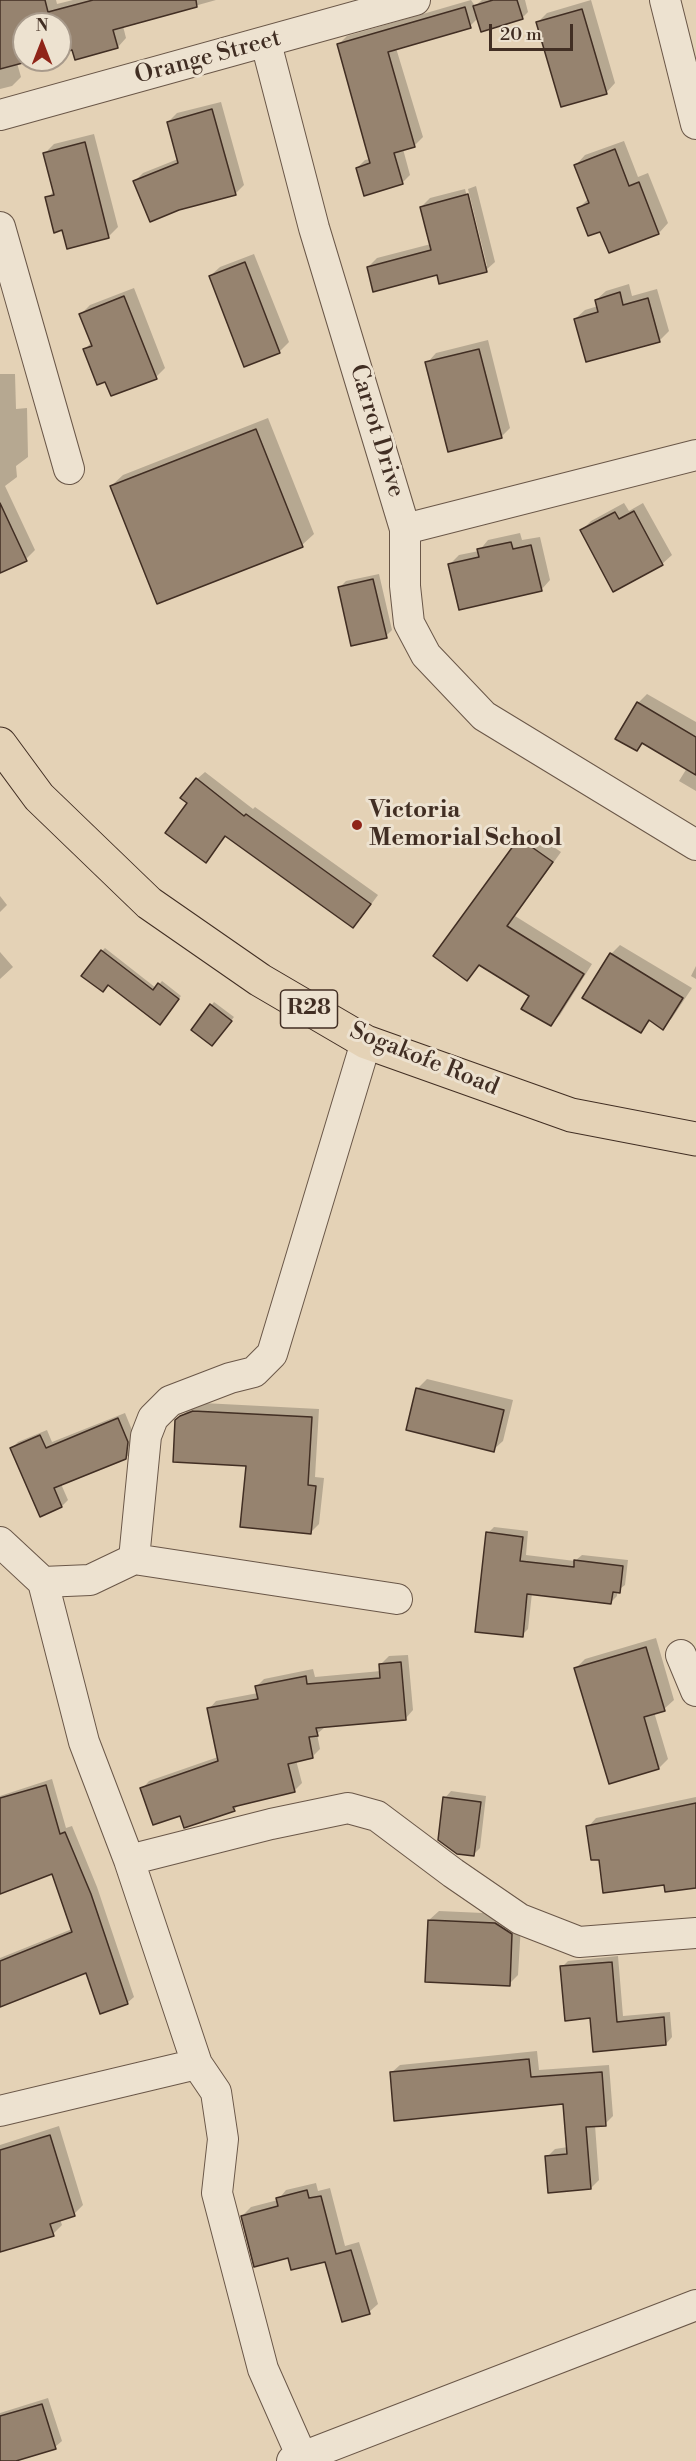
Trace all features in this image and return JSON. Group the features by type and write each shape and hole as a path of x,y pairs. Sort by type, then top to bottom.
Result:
{"main road":[{"name":"Sogakofe Road","path":"0,744 39,797 149,903 260,980 366,1042 571,1115 696,1139"}],"street":[{"name":"Orange Street","path":"0,115 415,0"},
{"path":"665,0 696,124"},
{"name":"Carrot Drive","path":"266,43 314,228 405,530 696,455"},
{"path":"0,227 69,469"},
{"path":"405,530 405,586 409,623 426,655 484,716 696,844"},
{"path":"134,1559 146,1436 153,1418 170,1401 230,1378 254,1372 273,1354 366,1042"},
{"path":"0,1542 43,1582 84,1742 129,1860 197,2064 216,2092 223,2139 218,2193 263,2369 297,2459 696,2305"},
{"path":"43,1582 90,1580 134,1559 397,1599"},
{"path":"681,1655 696,1691"},
{"path":"129,1860 271,1824 348,1808 376,1816 520,1919 579,1942 696,1933"},
{"path":"0,2111 197,2064"}],"building":[{"path":"0,0 45,0 48,12 12,12 12,66 0,69"},
{"path":"93,0 196,0 197,7 113,30 118,48 75,60 72,50 72,12 48,12"},
{"path":"493,0 517,0 523,19 481,32 473,6"},
{"path":"465,7 471,28 388,52 415,147 394,153 403,184 364,196 356,168 370,163 337,44"},
{"path":"582,9 607,94 561,107 536,22"},
{"path":"212,109 236,195 179,210 150,222 133,181 178,163 167,122"},
{"path":"85,142 109,238 67,249 62,230 54,233 45,197 54,195 43,153"},
{"path":"615,149 629,186 639,182 659,234 609,253 600,232 588,236 577,208 589,203 574,165"},
{"path":"468,194 487,272 439,284 437,275 373,292 367,267 431,250 420,207"},
{"path":"245,262 280,353 244,367 209,276"},
{"path":"620,292 623,305 648,298 660,342 586,362 574,319 598,312 595,300"},
{"path":"124,296 157,379 111,396 105,382 97,385 83,349 92,346 79,314"},
{"path":"479,349 502,438 448,452 425,362"},
{"path":"256,429 303,547 157,604 110,486"},
{"path":"0,503 27,561 0,573"},
{"path":"634,511 663,565 613,592 580,530 615,512 619,519"},
{"path":"511,542 513,549 531,545 542,591 459,610 448,564 479,557 477,549"},
{"path":"373,579 387,638 351,646 338,587"},
{"path":"637,702 696,737 696,775 642,743 637,751 615,739"},
{"path":"196,778 244,816 246,814 371,904 353,928 225,836 206,863 165,833 187,803 180,798"},
{"path":"519,838 553,862 507,926 584,974 551,1026 521,1009 529,996 479,965 467,981 433,956"},
{"path":"101,950 153,990 158,983 179,999 160,1025 108,985 103,992 81,976"},
{"path":"610,953 683,998 663,1030 649,1020 641,1033 582,998"},
{"path":"210,1004 232,1021 212,1046 191,1030"},
{"path":"416,1388 504,1410 494,1452 406,1430"},
{"path":"193,1411 312,1417 308,1485 316,1486 311,1534 240,1527 246,1466 173,1462 175,1420"},
{"path":"118,1418 128,1442 126,1459 54,1488 62,1507 40,1517 10,1448 40,1435 46,1448"},
{"path":"486,1532 523,1537 520,1561 574,1567 574,1560 623,1566 620,1593 613,1592 611,1604 527,1594 523,1637 475,1632"},
{"path":"646,1647 665,1711 644,1717 659,1769 609,1784 574,1668"},
{"path":"401,1662 406,1720 316,1728 318,1736 309,1737 313,1758 288,1764 295,1792 233,1807 235,1811 184,1828 180,1816 153,1825 140,1788 218,1761 207,1708 258,1699 255,1686 306,1676 307,1684 380,1678 379,1664"},
{"path":"46,1785 60,1834 65,1832 91,1894 128,2004 100,2014 86,1973 0,2007 0,1961 72,1932 52,1874 0,1894 0,1798"},
{"path":"443,1797 481,1802 474,1856 457,1854 438,1840"},
{"path":"696,1803 696,1888 665,1892 664,1885 603,1893 599,1860 591,1860 586,1826"},
{"path":"428,1920 495,1923 512,1934 510,1986 425,1982"},
{"path":"612,1962 617,2022 664,2017 666,2045 593,2052 590,2018 565,2021 560,1966"},
{"path":"529,2059 531,2077 602,2072 606,2126 586,2127 591,2189 548,2193 545,2156 567,2154 563,2104 394,2121 390,2072"},
{"path":"50,2135 75,2216 50,2224 54,2236 0,2252 0,2150"},
{"path":"307,2190 309,2198 321,2196 336,2254 351,2250 370,2314 342,2322 325,2262 291,2270 288,2258 254,2267 241,2216 278,2206 276,2198"},
{"path":"42,2404 56,2449 16,2461 0,2461 0,2416"}],"place":[{"name":"Victoria Memorial School","path":"357,825"}]}
